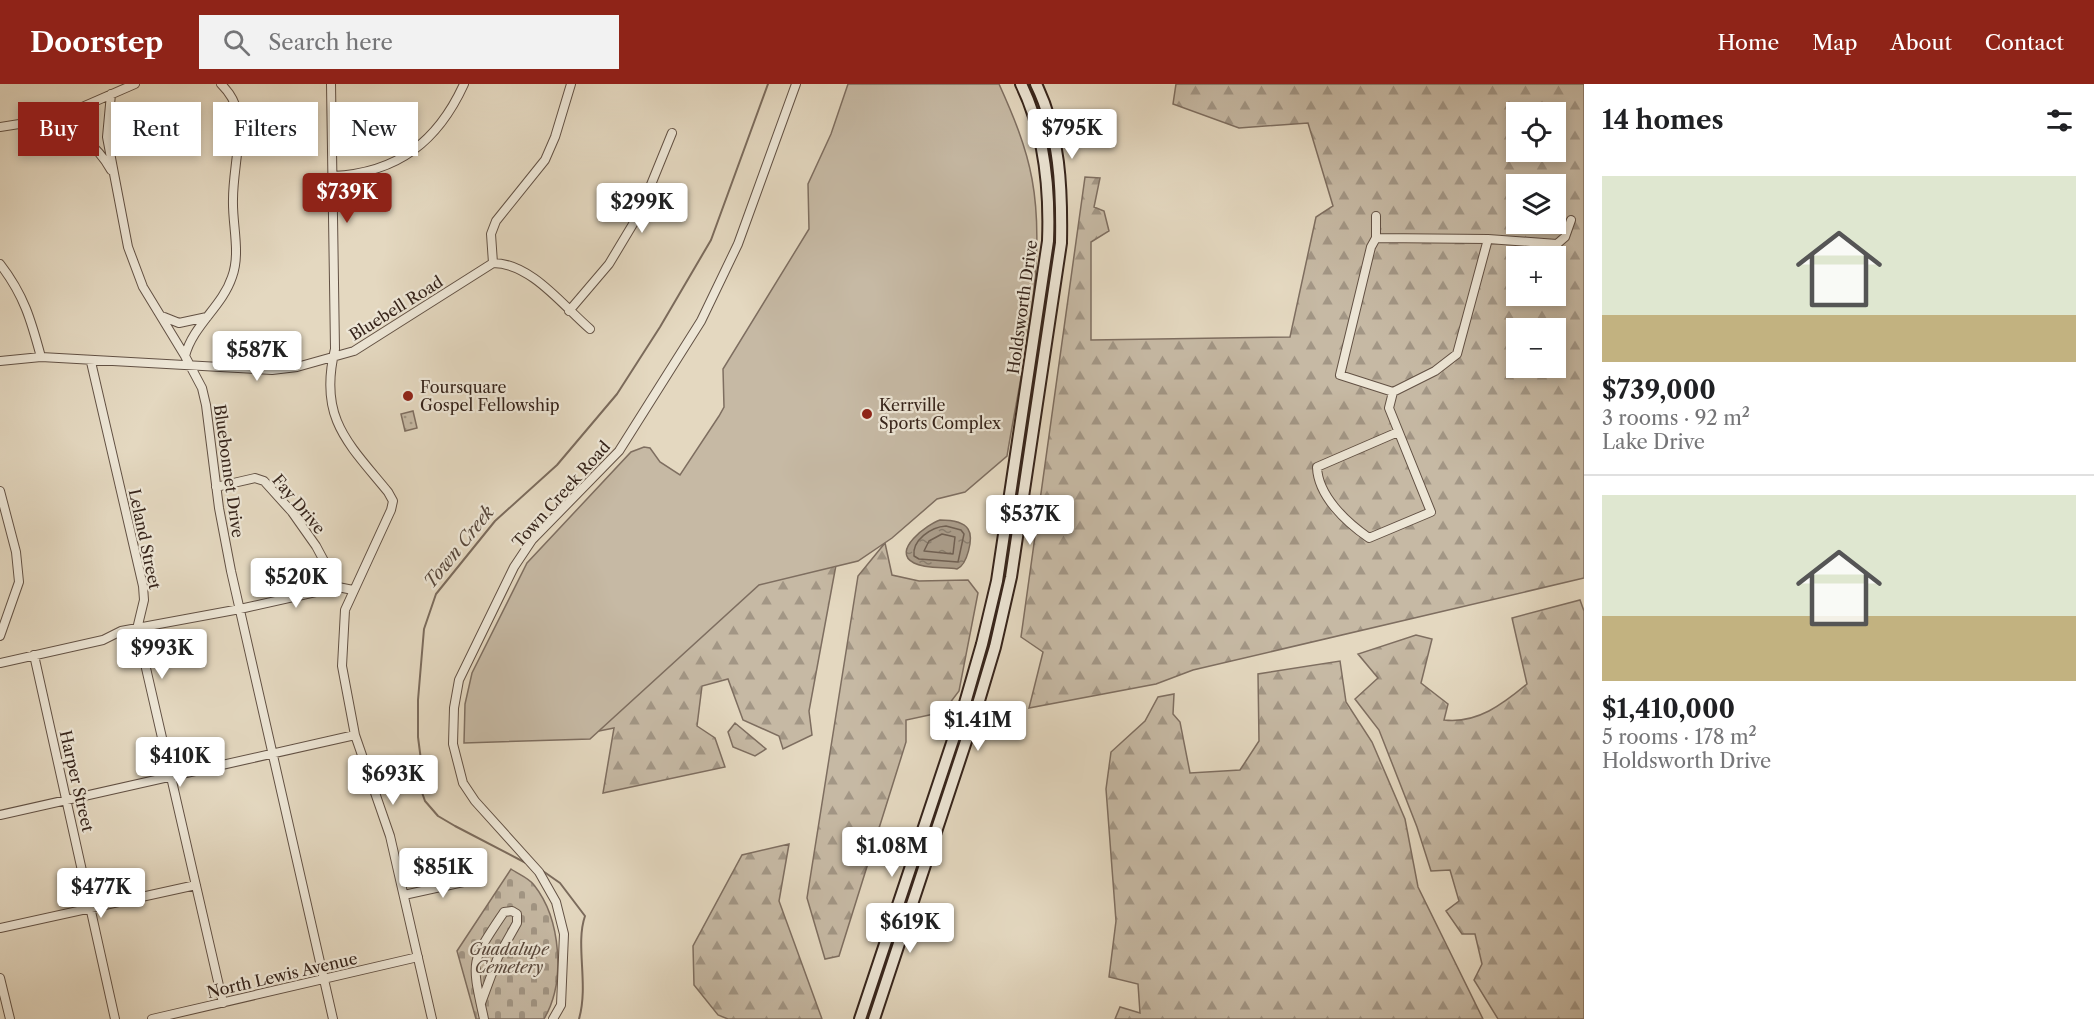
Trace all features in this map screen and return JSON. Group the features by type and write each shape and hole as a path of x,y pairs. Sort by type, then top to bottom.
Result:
{"main road":[{"name":"Holdsworth Drive","path":"860,1019 982,644 997,581 1048,241 1050,206 1039,133 1021,84"},
{"name":"Holdsworth Drive","path":"874,1019 975,714 995,647 1011,577 1060,243 1062,195 1052,130 1036,84"},
{"path":"1007,509 1020,510"},
{"path":"896,912 908,916"}],"street":[{"path":"94,102 135,84"},
{"path":"185,356 199,327 225,296 233,275 236,250 232,201 239,123 237,108 231,95 221,84"},
{"path":"332,84 335,349 330,401 341,433 393,501 343,617 341,658 355,735 390,836 432,1019"},
{"path":"333,176 384,166 413,152 448,117 464,84"},
{"path":"571,84 555,137 545,160 496,221 491,234 493,263 511,265 527,273 590,329"},
{"name":"Town Creek Road","path":"553,1019 561,1005 564,934 556,902 539,872 475,801 463,783 453,744 454,708 459,680 470,653 520,558 532,540 619,451 701,321 738,244 796,84"},
{"name":"Bluebonnet Drive","path":"111,94 107,137 134,269 202,388 216,487 240,609 333,1019"},
{"path":"0,127 18,125"},
{"path":"569,311 609,264 639,214 672,133"},
{"path":"99,152 116,179"},
{"path":"1376,216 1376,238 1371,247 1340,375 1393,392 1435,371 1457,354 1488,239"},
{"path":"1376,238 1488,239 1557,244 1565,237 1571,220"},
{"name":"Bluebell Road","path":"0,361 41,357 91,362 272,370 333,358 354,351 493,263"},
{"path":"0,264 16,285 28,310 41,357"},
{"path":"162,316 179,323 207,317"},
{"name":"Leland Street","path":"91,362 143,586 144,600 138,629 223,1003"},
{"path":"1393,392 1389,408 1431,512 1369,538 1346,522 1317,480 1317,467 1398,432"},
{"name":"Fay Drive","path":"216,487 255,478 264,481 316,546 338,586"},
{"path":"0,491 19,566 15,598 0,636"},
{"path":"0,663 103,640 121,631 240,609 338,586 353,590"},
{"name":"Harper Street","path":"34,655 115,1019"},
{"path":"0,815 355,735"},
{"path":"404,895 477,879"},
{"path":"0,928 196,885"},
{"path":"481,1003 498,957 517,923 517,914 512,911 504,912 476,957 474,972 484,1019"},
{"name":"North Lewis Avenue","path":"152,1019 418,957"},
{"path":"0,978 10,1019"}],"green space":[{"name":"Kerrville Sports Complex","path":"848,84 999,84 1009,107 1023,143 1032,179 1037,246 1031,318 1007,456 965,492 937,499 892,538 858,561 759,585 590,739 464,743 465,704 472,673 527,563 631,452 644,447 650,448 660,462 680,475 719,416 724,407 723,369 809,229 808,184 831,134"},
{"path":"1176,84 1584,84 1584,578 1193,670 1156,684 1029,708 1043,652 1021,637 1085,177 1100,178 1094,207 1104,211 1109,231 1091,242 1091,340 1290,337 1316,217 1333,206 1308,123 1239,128 1173,104"},
{"path":"413,411 417,428 405,431 401,414"},
{"path":"841,538 809,711 812,735 783,749 779,736 743,720 728,679 702,686 697,726 715,738 725,767 603,793 614,728 569,737 610,654"},
{"path":"885,543 892,575 919,581 968,580 978,593 959,691 943,712 906,720 906,742 839,956 825,959 807,898 858,576"},
{"path":"1580,600 1584,611 1584,1019 1498,1019 1474,980 1482,964 1475,934 1462,934 1446,911 1459,901 1450,870 1431,871 1417,827 1379,730 1355,699 1378,678 1358,654 1416,635 1432,639 1421,683 1448,704 1444,720 1468,719 1489,711 1509,699 1527,684 1512,618"},
{"path":"1340,661 1346,702 1372,742 1405,819 1418,887 1483,1019 1115,1019 1120,1007 1140,1013 1138,984 1109,977 1116,921 1106,789 1111,752 1145,721 1158,697 1174,694 1173,714 1180,722 1190,773 1240,770 1259,741 1258,674"},
{"path":"735,723 766,749 755,756 733,747 728,732"},
{"path":"789,844 779,901 822,1019 728,1019 718,1015 694,985 693,946 742,855"},
{"name":"Guadalupe Cemetery","path":"511,869 534,885 550,915 557,951 556,987 544,1019 476,1019 457,951"}],"water":[{"path":"940,520 963,524 970,533 970,545 966,557 961,567 957,569 924,566 908,558 906,552 914,538"}],"waterway":[{"name":"Town Creek","path":"526,863 438,816 425,801 419,784 422,768 418,737 418,700 424,629 436,594 495,521 557,465 617,394 660,327 711,240 768,84"},
{"name":"Town Creek","path":"540,869 560,883 585,916 581,939 583,992 579,1019"}],"place":[{"name":"Foursquare Gospel Fellowship","path":"408,396"},
{"name":"Kerrville Sports Complex","path":"867,414"}]}
